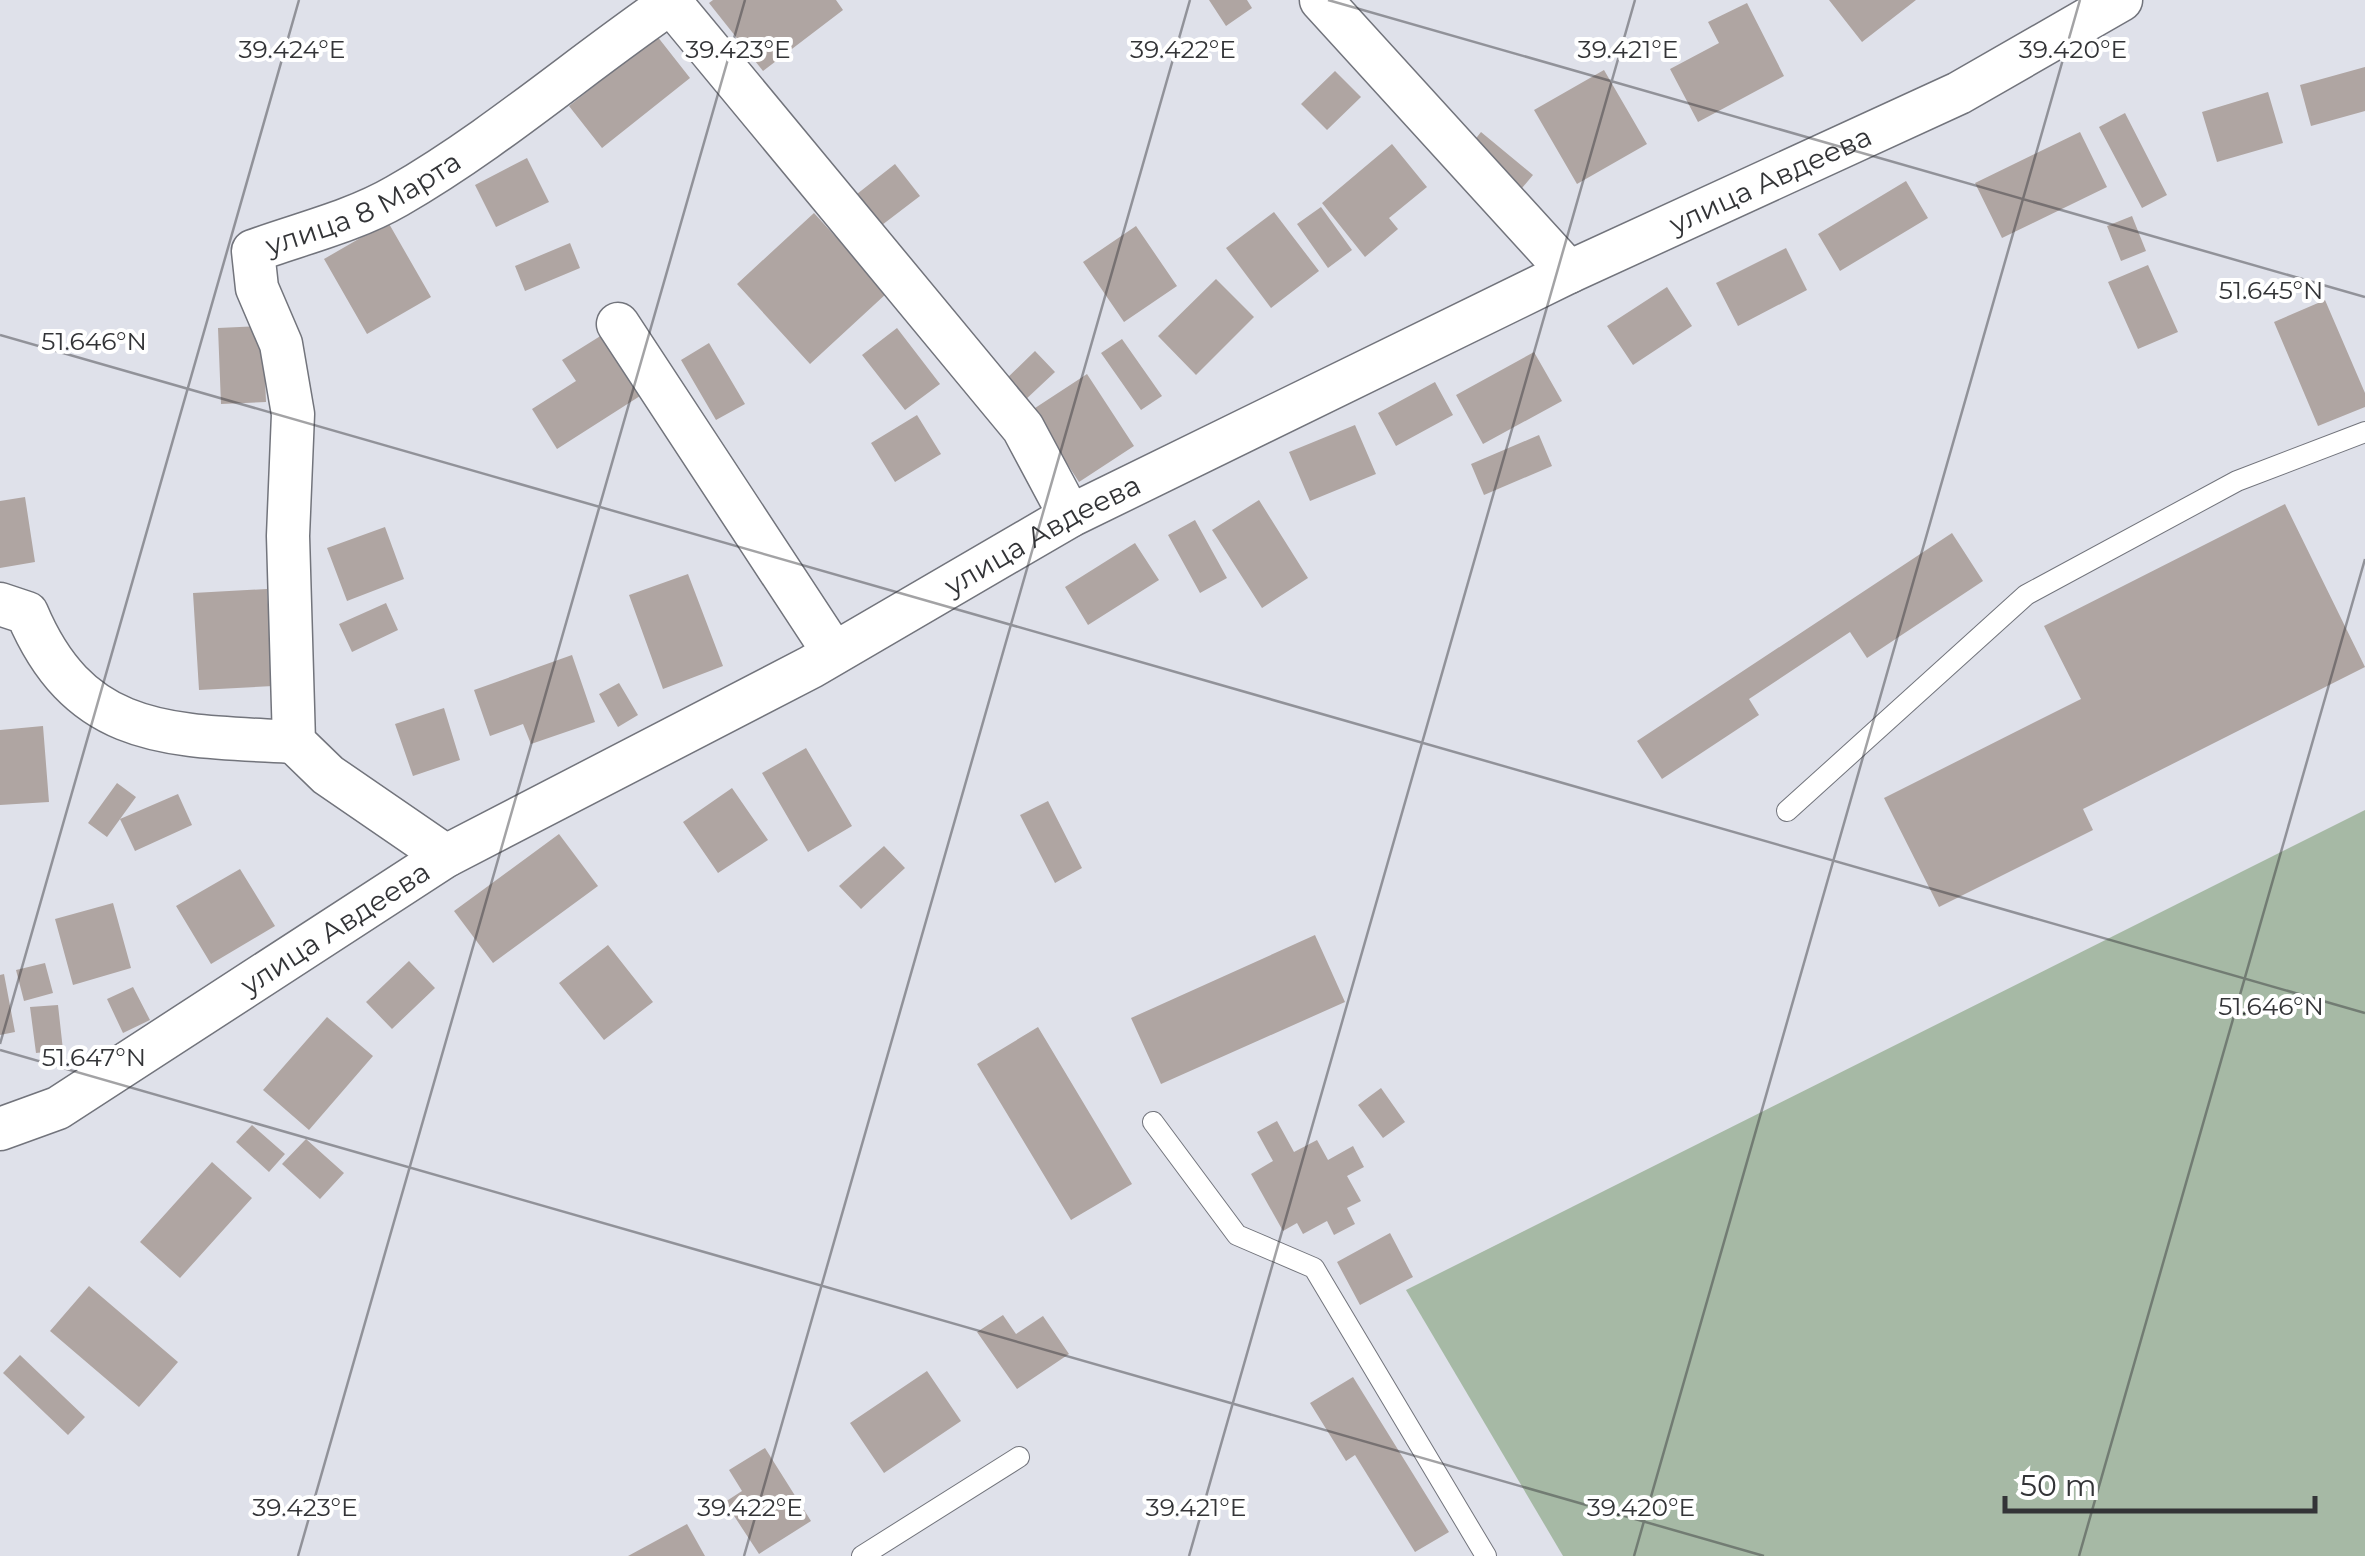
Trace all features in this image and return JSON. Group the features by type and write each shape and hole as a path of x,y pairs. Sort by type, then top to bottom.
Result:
{"street":[{"path":"1321,0 1570,272"},
{"name":"улица Авдеева","path":"0,1129 58,1108 446,856 834,653 1070,516 1570,272 1960,93 2120,0"},
{"path":"673,1 1023,428 1070,516"},
{"name":"улица 8 Марта","path":"294,742 288,536 293,414 280,344 258,288 253,251 393,198 483,142 587,59 673,1"},
{"path":"618,324 834,653"},
{"path":"0,604 28,613 42,648 66,683 94,704 167,732 294,742 328,775 446,856"}],"lane":[{"path":"1788,811 2026,595 2237,481 2365,432"},
{"path":"1153,1122 1237,1235 1314,1268 1486,1556"},
{"path":"862,1556 1018,1457"}],"green space":[{"path":"2365,810 2365,1556 1563,1556 1406,1290"}],"building":[{"path":"836,0 843,10 763,71 709,3"},
{"path":"1209,0 1247,0 1252,8 1226,26"},
{"path":"1829,0 1916,0 1862,42"},
{"path":"1747,3 1784,76 1698,122 1670,69 1719,43 1708,22"},
{"path":"657,36 690,78 602,148 569,106"},
{"path":"2365,67 2365,111 2311,126 2300,85"},
{"path":"1604,70 1647,144 1577,184 1534,110"},
{"path":"1335,71 1361,97 1327,130 1301,104"},
{"path":"2268,92 2283,143 2217,162 2202,112"},
{"path":"2125,113 2167,195 2142,208 2099,127"},
{"path":"1481,132 1533,175 1517,194 1466,151"},
{"path":"2080,132 2107,187 2002,238 1975,183"},
{"path":"1392,144 1427,187 1389,218 1398,229 1365,257 1322,203"},
{"path":"527,158 549,202 496,227 475,185"},
{"path":"895,164 920,196 882,225 857,194"},
{"path":"1906,181 1928,218 1840,271 1818,234"},
{"path":"1321,207 1352,250 1328,268 1297,224"},
{"path":"1274,212 1319,271 1271,308 1226,248"},
{"path":"814,213 887,293 810,364 737,284"},
{"path":"2132,216 2146,251 2121,261 2107,226"},
{"path":"388,222 431,297 367,334 324,259"},
{"path":"1136,226 1177,286 1124,322 1083,262"},
{"path":"570,243 580,268 525,291 515,266"},
{"path":"1786,248 1807,290 1738,326 1716,283"},
{"path":"2148,265 2178,332 2138,349 2108,282"},
{"path":"1216,279 1254,317 1196,375 1158,336"},
{"path":"1667,287 1692,326 1633,365 1607,326"},
{"path":"2325,300 2365,393 2365,407 2318,426 2274,322"},
{"path":"263,326 266,402 221,404 218,328"},
{"path":"897,328 940,384 905,410 862,355"},
{"path":"602,335 640,396 557,449 532,409 576,381 562,360"},
{"path":"1122,339 1162,396 1141,410 1101,353"},
{"path":"709,343 745,404 716,420 681,360"},
{"path":"1035,351 1055,372 1023,402 1004,381"},
{"path":"1534,352 1562,401 1483,444 1456,395"},
{"path":"1087,374 1134,446 1079,482 1032,410"},
{"path":"1435,382 1453,415 1396,446 1378,413"},
{"path":"917,415 941,454 895,482 871,443"},
{"path":"1355,425 1376,474 1310,501 1289,452"},
{"path":"1539,435 1552,466 1484,495 1471,464"},
{"path":"25,497 35,562 0,568 0,501"},
{"path":"1259,500 1308,578 1262,608 1212,530"},
{"path":"2285,504 2365,667 2083,809 2093,830 1939,907 1884,798 2081,699 2044,626"},
{"path":"1195,520 1227,578 1200,593 1168,535"},
{"path":"385,527 404,579 347,601 327,548"},
{"path":"1952,533 1983,581 1867,658 1850,632 1749,699 1759,715 1662,779 1637,741"},
{"path":"1135,543 1159,580 1088,625 1065,587"},
{"path":"688,574 723,666 663,689 629,595"},
{"path":"267,589 273,686 199,690 193,593"},
{"path":"386,603 398,630 352,652 339,624"},
{"path":"572,655 595,722 531,744 523,724 490,736 474,690"},
{"path":"619,683 638,715 618,727 599,694"},
{"path":"444,708 460,760 413,776 395,724"},
{"path":"43,726 49,802 0,805 0,730"},
{"path":"806,748 852,826 808,852 762,773"},
{"path":"117,783 136,797 107,837 88,823"},
{"path":"732,788 768,840 718,873 683,822"},
{"path":"178,794 192,825 135,851 120,819"},
{"path":"1048,801 1082,868 1055,883 1020,815"},
{"path":"559,834 598,886 493,963 454,911"},
{"path":"884,846 905,868 861,909 839,886"},
{"path":"240,869 275,926 211,964 176,906"},
{"path":"113,903 131,968 73,985 55,919"},
{"path":"1315,935 1345,1002 1161,1084 1131,1018"},
{"path":"608,945 653,1002 604,1040 559,983"},
{"path":"409,961 435,988 392,1029 366,1002"},
{"path":"45,963 53,993 24,1001 16,970"},
{"path":"4,974 15,1032 0,1035 0,975"},
{"path":"133,987 150,1020 123,1033 107,999"},
{"path":"58,1005 63,1050 36,1053 30,1007"},
{"path":"327,1017 373,1056 309,1130 263,1090"},
{"path":"1038,1027 1132,1184 1071,1220 977,1064"},
{"path":"1381,1088 1405,1122 1383,1138 1358,1105"},
{"path":"1277,1121 1294,1152 1317,1140 1328,1160 1353,1146 1364,1167 1347,1176 1361,1201 1347,1208 1355,1224 1334,1235 1327,1221 1303,1234 1297,1223 1283,1231 1251,1174 1273,1161 1257,1132"},
{"path":"252,1125 285,1154 269,1172 236,1142"},
{"path":"306,1139 344,1173 320,1199 282,1164"},
{"path":"212,1162 252,1198 180,1278 140,1242"},
{"path":"1390,1233 1413,1277 1360,1305 1337,1262"},
{"path":"89,1286 178,1362 139,1407 50,1331"},
{"path":"1003,1315 1016,1334 1043,1316 1069,1354 1017,1389 977,1332"},
{"path":"20,1355 85,1417 68,1435 3,1373"},
{"path":"927,1371 961,1421 884,1473 850,1423"},
{"path":"1353,1377 1449,1532 1415,1552 1355,1455 1346,1461 1310,1403"},
{"path":"765,1448 811,1521 759,1554 725,1502 742,1491 729,1470"},
{"path":"687,1524 705,1556 628,1556"}]}
